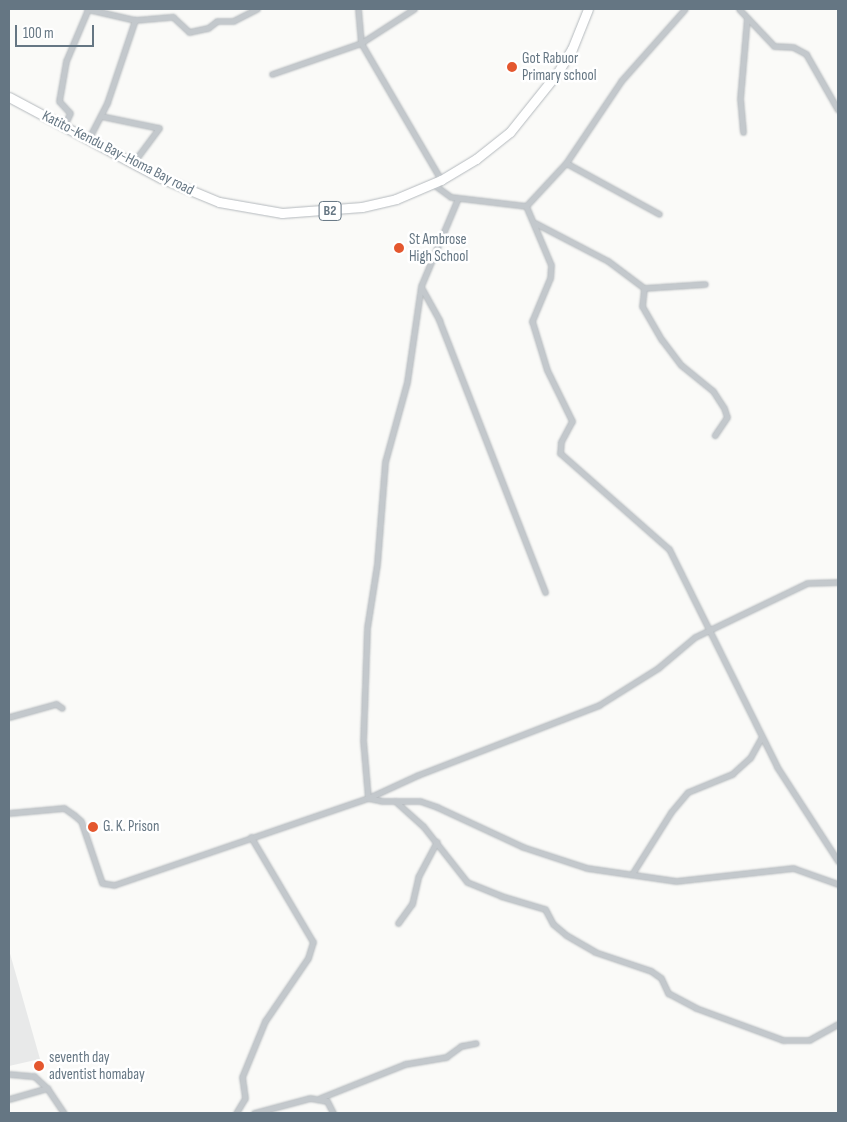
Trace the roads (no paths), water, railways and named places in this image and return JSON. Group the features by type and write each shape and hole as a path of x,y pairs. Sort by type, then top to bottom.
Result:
{"highway":[{"name":"Katito-Kendu Bay-Homa Bay road","path":"9,97 133,163 219,202 282,213 362,208 437,182 492,148 529,112 572,48 588,9"}],"street":[{"path":"64,126 70,113 59,101 66,62 87,9 135,20 173,17 185,32 189,32 208,28 217,21 233,21 257,9"},
{"path":"358,9 361,43 437,182 446,195 526,206"},
{"path":"272,74 361,43 414,9"},
{"path":"526,206 566,163 621,81 686,9"},
{"path":"739,9 774,46 793,47 806,54 838,110"},
{"path":"744,132 740,100 746,18"},
{"path":"88,140 101,116 135,20"},
{"path":"101,116 159,128 133,163"},
{"path":"566,163 659,214"},
{"path":"368,798 363,740 367,628 377,564 385,462 407,382 421,286 458,198"},
{"path":"526,206 535,223 552,271 532,321 547,370 572,421 561,442 560,453 666,544 710,630 761,738 783,777 838,861"},
{"path":"535,223 608,261 644,288 705,284"},
{"path":"421,286 439,320 545,592"},
{"path":"644,288 642,306 662,340 681,365 713,391 724,408 727,417 715,435"},
{"path":"9,814 64,808 74,815 81,822 96,871 107,886 368,798 418,775 599,705 658,668 695,637 807,583 838,582"},
{"path":"9,717 56,704 62,708"},
{"path":"632,874 671,812 688,792 732,774 750,758 761,738"},
{"path":"368,798 420,801 438,807 523,847 564,861 632,874 676,881 793,868 838,884"},
{"path":"395,801 437,842 467,882 501,896 545,909 554,924 566,935 595,952 651,971 661,978 668,993 696,1008 783,1040 810,1040 838,1024"},
{"path":"236,1113 245,1098 242,1077 265,1021 308,958 313,942 251,837"},
{"path":"398,923 412,904 418,877 437,842"},
{"path":"254,1113 278,1104 320,1098 405,1064 446,1057 461,1046 476,1043"},
{"path":"9,1074 28,1074 47,1088 64,1113"},
{"path":"9,1099 47,1088"},
{"path":"320,1098 327,1101 332,1113"}],"place":[{"name":"Got Rabuor Primary school","path":"512,67"},
{"name":"St Ambrose High School","path":"399,248"},
{"name":"G. K. Prison","path":"93,827"},
{"name":"seventh day adventist homabay","path":"39,1066"}]}
